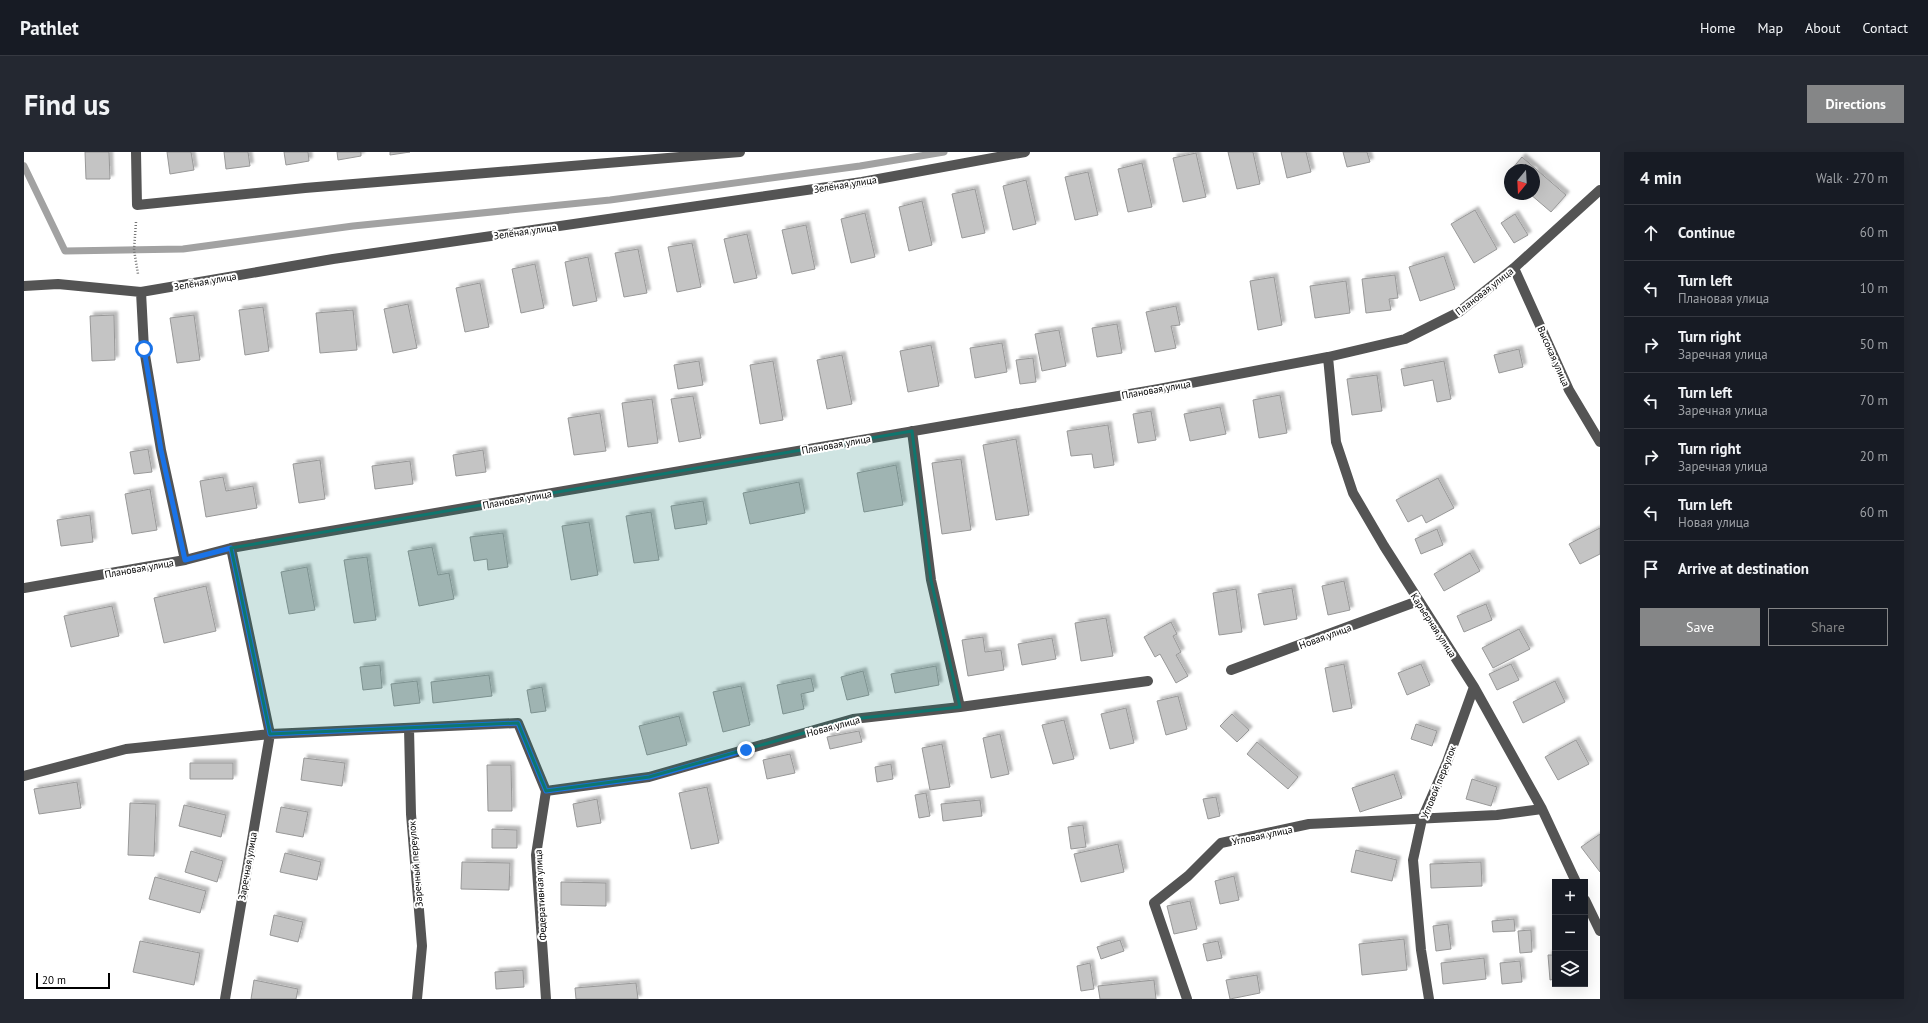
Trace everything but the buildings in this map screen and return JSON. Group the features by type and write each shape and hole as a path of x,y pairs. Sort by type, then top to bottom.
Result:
{"street":[{"path":"136,152 137,205 313,187 740,152"},
{"name":"Зелёная улица","path":"24,286 58,284 141,292 333,259 862,182 1025,152"},
{"name":"Плановая улица","path":"24,588 185,560 231,548 1159,389 1328,356 1405,339 1459,312 1514,268 1600,190"},
{"name":"Высокая улица","path":"1514,268 1569,390 1600,442"},
{"path":"141,292 144,349 161,450 185,560"},
{"name":"Карьерная улица","path":"1328,356 1336,442 1353,493 1418,601 1474,686 1542,810 1575,879"},
{"path":"912,431 931,580 960,707"},
{"name":"Заречная улица","path":"225,999 270,734 231,548"},
{"name":"Новая улица","path":"1231,670 1418,601"},
{"name":"Новая улица","path":"546,791 650,777 853,718 960,707 1148,681"},
{"name":"Угловой переулок","path":"1429,999 1422,950 1413,860 1422,819 1447,762 1474,686"},
{"path":"24,776 126,749 270,734 518,723 546,791"},
{"name":"Заречный переулок","path":"409,728 410,814 422,946 416,999"},
{"name":"Федеративная улица","path":"546,791 536,855 546,999"},
{"path":"1422,819 1496,815 1542,810"},
{"name":"Угловая улица","path":"1187,999 1154,903 1188,876 1220,843 1309,824 1422,819"},
{"path":"1588,906 1600,931"}],"path":[{"path":"137,205 134,250 141,292"}],"highlighted area":[{"path":"912,431 931,580 960,707 853,719 649,777 546,791 518,723 270,734 231,548"}],"waterway":[{"path":"24,166 65,251 183,249 353,226 610,200 860,166 944,152"}],"route":[{"path":"144,349 161,450 185,560 231,548 270,734 518,723 546,791 650,777 746,750"}]}
